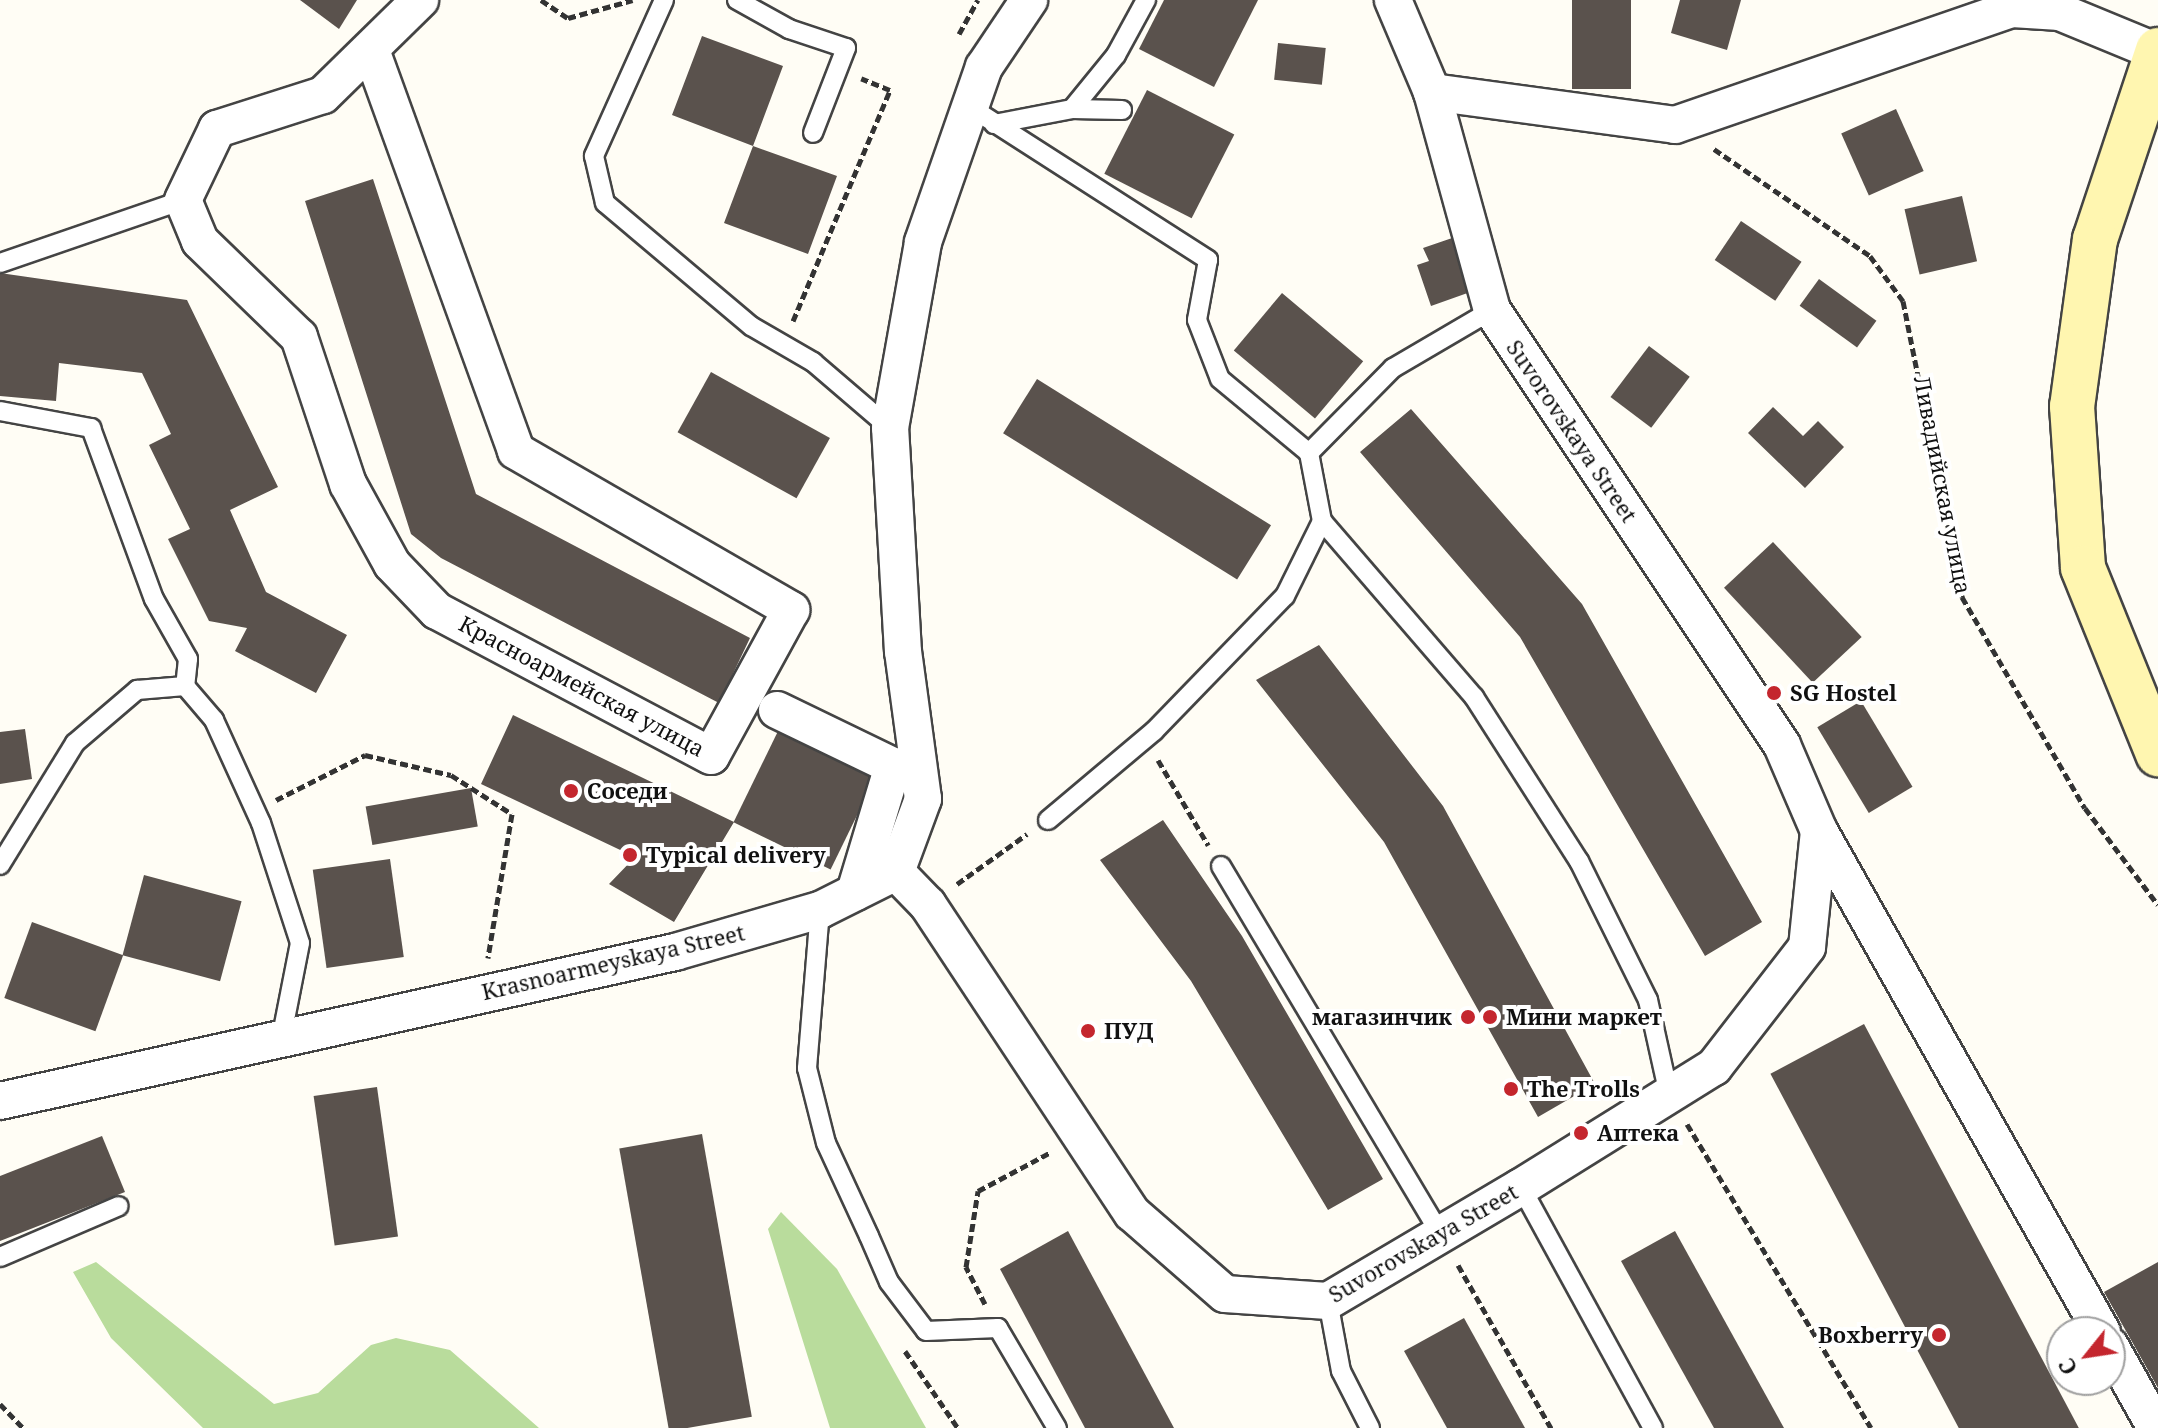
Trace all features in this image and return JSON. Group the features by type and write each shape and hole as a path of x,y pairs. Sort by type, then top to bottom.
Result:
{"main road":[{"path":"2157,51 2095,239 2072,406 2083,568 2158,754"},
{"path":"2158,131 2121,232 2093,414 2104,572 2158,694"}],"street":[{"path":"183,200 217,129 323,95 420,0"},
{"path":"896,872 923,799 903,652 890,428 923,242 982,116 984,67 1029,0"},
{"name":"Suvorovskaya Street","path":"1393,0 1432,92 1492,310 1782,745 1819,831 2093,1316"},
{"path":"1432,92 1675,125 2012,9 2060,12 2157,51"},
{"name":"Красноармейская улица","path":"183,200 200,241 299,337 348,484 392,564 437,611 518,647 711,756 791,610 516,451 371,50"},
{"path":"777,710 893,766 855,892"},
{"name":"Suvorovskaya Street","path":"896,872 928,905 1132,1213 1225,1294 1328,1301 1521,1187 1714,1067 1807,947 1819,831"},
{"name":"Krasnoarmeyskaya Street","path":"0,1100 282,1035 675,952 820,910 896,872"},
{"path":"2126,1375 2156,1428"}],"lane":[{"path":"664,0 594,156 605,203 890,428"},
{"path":"737,0 789,29 846,48 813,133"},
{"path":"1072,109 1116,55 1146,0"},
{"path":"982,116 1072,109 1122,110"},
{"path":"982,116 1208,260 1197,320 1220,379 1309,453 1322,521 1474,697 1579,861 1648,1000 1669,1095"},
{"path":"0,263 183,200"},
{"path":"1309,453 1393,368 1492,310"},
{"path":"0,411 91,428 154,599 188,659 185,686 214,720 261,823 300,943 282,1035"},
{"path":"1048,820 1144,739 1285,596 1322,521"},
{"path":"3,867 75,743 137,690 185,686"},
{"path":"1221,866 1440,1233"},
{"path":"820,910 807,1068 826,1143 889,1282 926,1331 998,1328 1057,1428"},
{"path":"1521,1187 1653,1428"},
{"path":"0,1257 119,1206"},
{"path":"1328,1301 1341,1371 1370,1428"}],"path":[{"path":"541,0 568,18 634,0"},
{"path":"781,343 846,208 890,90 838,69"},
{"name":"Ливадийская улица","path":"1675,125 1806,207 1870,256 1903,301 1962,597 2085,808 2158,905"},
{"path":"1144,739 1221,866"},
{"path":"261,823 269,804 365,755 451,775 512,814 482,993"},
{"path":"928,905 1048,820"},
{"path":"1669,1095 1871,1428"},
{"path":"998,1328 966,1267 978,1191 1080,1136"},
{"path":"1440,1233 1551,1428"},
{"path":"0,1404 23,1428"}],"green space":[{"path":"781,1212 837,1269 926,1428 830,1428 768,1229"},
{"path":"96,1262 274,1404 318,1393 371,1345 396,1338 450,1350 539,1428 203,1428 111,1338 73,1272"}],"building":[{"path":"300,0 357,0 339,29"},
{"path":"1164,0 1258,0 1214,87 1139,49"},
{"path":"1572,0 1631,0 1631,89 1572,89"},
{"path":"1680,0 1741,0 1727,50 1671,33"},
{"path":"702,36 783,66 753,146 672,115"},
{"path":"1278,43 1326,48 1322,85 1274,80"},
{"path":"1147,90 1234,134 1192,218 1104,174"},
{"path":"1896,109 1924,171 1869,196 1841,133"},
{"path":"753,146 837,176 808,254 724,223"},
{"path":"373,179 476,494 750,638 719,703 441,558 411,534 305,201"},
{"path":"1962,196 1977,261 1920,275 1905,209"},
{"path":"1741,221 1802,262 1775,301 1715,260"},
{"path":"1458,236 1476,290 1431,306 1417,265 1429,261 1423,248"},
{"path":"0,273 187,300 278,487 230,510 266,592 347,635 316,693 235,651 247,628 209,621 168,539 190,529 149,445 171,434 142,373 59,363 56,401 0,396"},
{"path":"1819,279 1876,321 1857,347 1800,306"},
{"path":"1282,293 1363,361 1315,419 1234,350"},
{"path":"1649,346 1690,377 1651,428 1610,397"},
{"path":"711,372 830,438 796,498 678,432"},
{"path":"1037,379 1271,525 1237,580 1003,433"},
{"path":"1773,407 1803,436 1818,421 1844,447 1805,488 1748,433"},
{"path":"1411,409 1582,604 1762,922 1705,956 1520,637 1360,452"},
{"path":"1773,542 1862,637 1813,683 1724,588"},
{"path":"1319,645 1443,806 1595,1084 1538,1117 1384,842 1256,680"},
{"path":"1861,701 1913,787 1869,813 1817,727"},
{"path":"513,715 734,822 674,922 609,884 635,857 481,784"},
{"path":"780,727 877,774 831,870 734,822"},
{"path":"25,729 32,779 0,784 0,732"},
{"path":"471,788 478,826 372,845 366,807"},
{"path":"1163,820 1242,936 1383,1179 1328,1210 1191,981 1100,860"},
{"path":"390,859 404,957 327,968 313,870"},
{"path":"144,875 242,901 220,981 123,955"},
{"path":"32,922 123,955 95,1031 4,998"},
{"path":"1864,1024 2046,1366 2046,1396 2062,1396 2079,1428 1959,1428 1770,1074"},
{"path":"377,1087 398,1237 335,1245 314,1096"},
{"path":"702,1134 752,1417 687,1428 669,1428 619,1149"},
{"path":"102,1136 125,1192 0,1241 0,1176"},
{"path":"1068,1231 1174,1428 1085,1428 1000,1269"},
{"path":"1675,1231 1784,1428 1714,1428 1621,1261"},
{"path":"2158,1262 2158,1388 2126,1331 2126,1316 2118,1316 2104,1292"},
{"path":"1464,1318 1525,1428 1447,1428 1404,1351"}],"place":[{"name":"SG Hostel","path":"1774,693"},
{"name":"Соседи","path":"571,791"},
{"name":"Typical delivery","path":"630,855"},
{"name":"магазинчик","path":"1468,1017"},
{"name":"Мини маркет","path":"1490,1017"},
{"name":"ПУД","path":"1088,1031"},
{"name":"The Trolls","path":"1511,1089"},
{"name":"Аптека","path":"1581,1133"},
{"name":"Boxberry","path":"1939,1335"}]}
